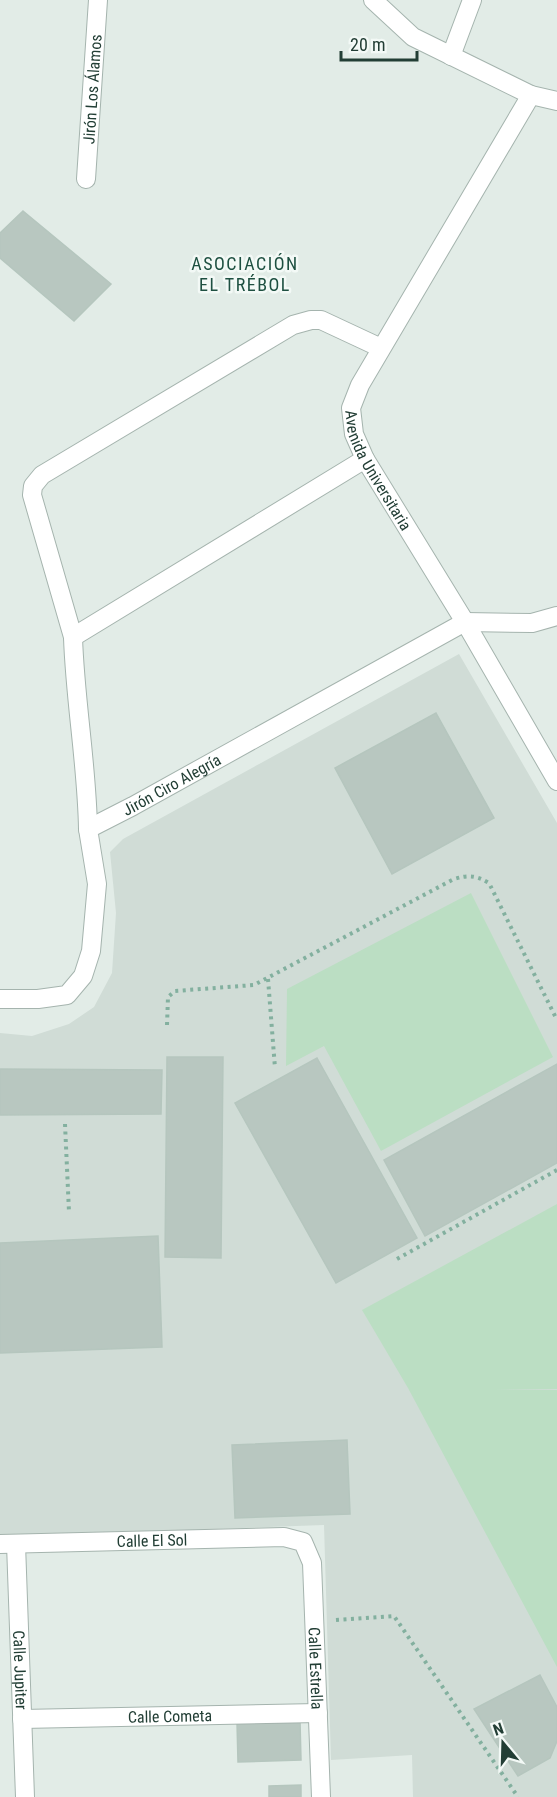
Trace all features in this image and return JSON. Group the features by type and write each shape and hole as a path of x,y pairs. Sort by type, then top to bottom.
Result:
{"street":[{"name":"Jirón Los Álamos","path":"86,179 98,0"},
{"path":"373,0 413,38 531,95 557,101"},
{"path":"451,56 472,0"},
{"name":"Avenida Universitaria","path":"531,95 381,348 360,385 351,408 354,434 365,459 465,622 557,781"},
{"path":"0,999 38,999 67,995 83,976 91,951 97,884 88,829 87,790 73,637 32,495 33,486 42,475 293,325 321,320 381,348"},
{"path":"73,637 365,459"},
{"path":"465,622 532,623 557,616"},
{"name":"Jirón Ciro Alegría","path":"88,829 465,622"},
{"name":"Calle El Sol","path":"8,1544 284,1537 303,1542"},
{"name":"Calle Estrella","path":"303,1542 312,1563 321,1797"},
{"name":"Calle Jupiter","path":"8,1544 22,1719 25,1797"},
{"name":"Calle Cometa","path":"22,1719 318,1713"}],"path":[{"path":"167,1025 168,997 175,991 246,987 268,979 454,879 467,876 479,876 489,883 557,1020"},
{"path":"268,979 275,1068"},
{"path":"65,1124 69,1212"},
{"path":"398,1259 557,1170"},
{"path":"314,1621 394,1616 518,1797"}],"shaded area":[{"path":"459,654 557,823 557,1797 413,1797 412,1755 331,1760 324,1525 0,1537 0,1033 32,1036 69,1024 94,1007 112,973 116,913 110,852 123,839"}],"green space":[{"path":"471,893 553,1057 381,1151 324,1046 286,1066 287,989"},
{"path":"557,1204 557,1389 495,1389 557,1390 557,1667 408,1388 362,1310"}],"building":[{"path":"23,211 111,284 74,321 0,258 0,233"},
{"path":"436,713 494,818 392,874 335,768"},
{"path":"167,1057 223,1057 221,1258 165,1257"},
{"path":"317,1058 417,1238 336,1283 235,1103"},
{"path":"557,1064 557,1163 425,1236 384,1160"},
{"path":"0,1069 162,1070 161,1114 0,1115"},
{"path":"158,1236 162,1347 0,1353 0,1243"},
{"path":"347,1440 350,1514 235,1518 232,1445"},
{"path":"540,1675 557,1707 557,1741 550,1758 518,1776 474,1709"},
{"path":"300,1721 301,1760 238,1762 237,1723"},
{"path":"301,1785 301,1797 269,1797 269,1786"}],"district":[{"name":"ASOCIACIÓN EL TRÉBOL","path":"245,274"}]}
